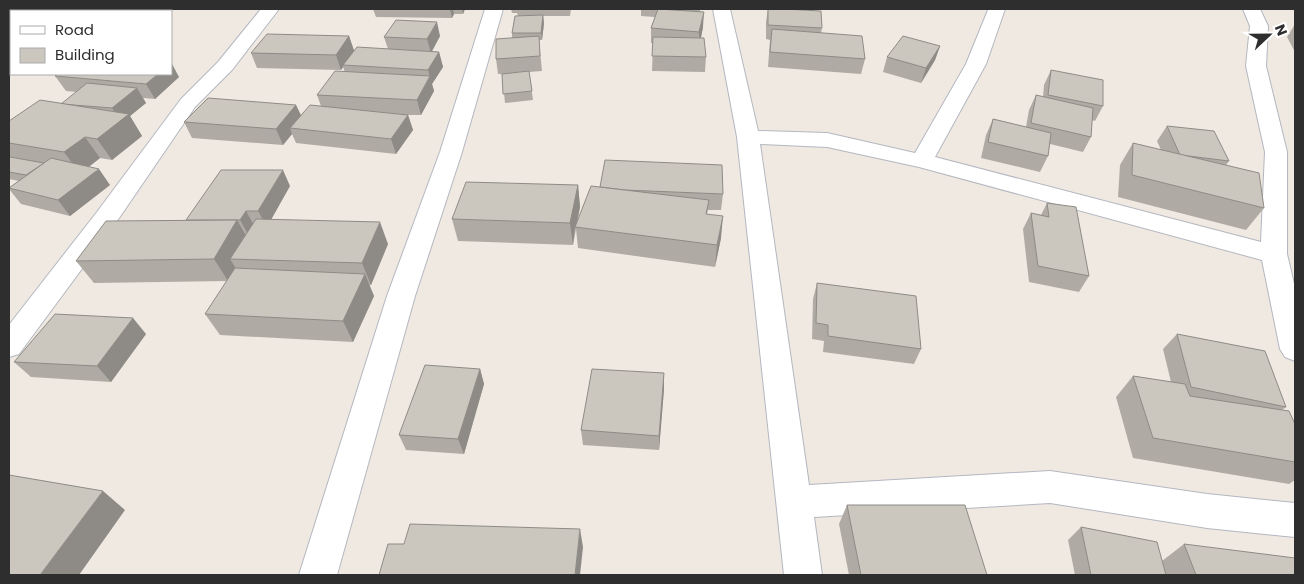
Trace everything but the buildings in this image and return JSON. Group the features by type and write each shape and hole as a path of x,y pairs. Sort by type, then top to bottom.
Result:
{"street":[{"path":"9,346 106,218 188,103 225,66 270,9"},
{"path":"318,575 401,296 451,152 494,9"},
{"path":"721,9 748,137 803,575"},
{"path":"1252,9 1259,26 1256,66 1286,153 1274,254 1290,308 1295,349"},
{"path":"922,161 976,64 997,10"},
{"path":"748,137 827,140 922,161 1274,254"},
{"path":"794,502 1050,487 1207,511 1295,520"}]}
